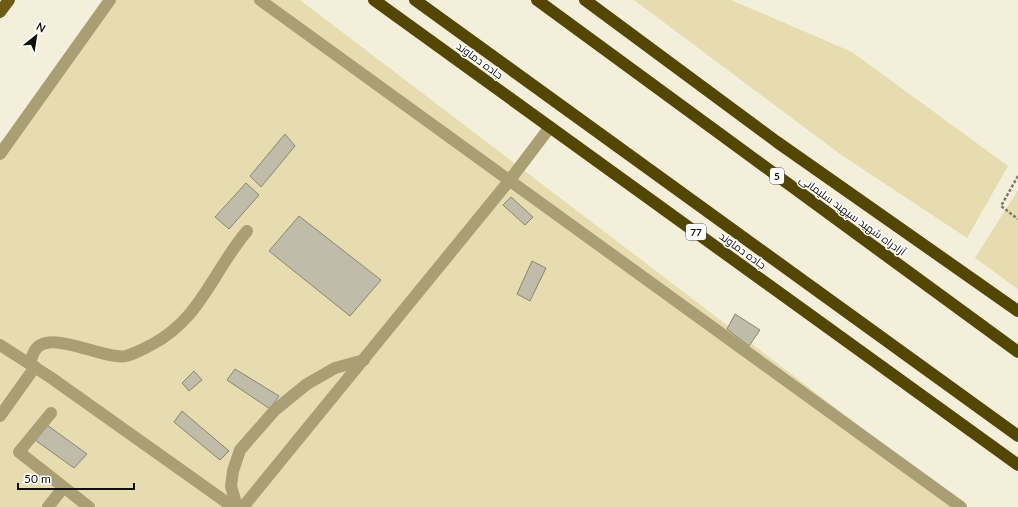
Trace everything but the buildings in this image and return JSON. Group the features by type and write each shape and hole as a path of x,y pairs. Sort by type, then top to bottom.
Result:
{"highway":[{"name":"جاده دماوند","path":"374,0 1018,465"},
{"name":"جاده دماوند","path":"415,0 1018,436"},
{"name":"آزادراه شهید سپهبد سلیمانی","path":"537,0 1018,352"},
{"name":"آزادراه شهید سپهبد سلیمانی","path":"585,0 777,142 1018,311"}],"main road":[{"path":"0,12 8,0"}],"street":[{"path":"0,154 110,0"},
{"path":"260,0 509,182 961,507"},
{"path":"242,507 509,182 550,127"},
{"path":"0,416 33,366 34,351 44,343 61,342 108,355 124,356 139,352 168,336 202,300 234,246 247,231"},
{"path":"0,344 233,507"},
{"path":"237,507 231,486 233,471 240,450 275,410 307,384 335,368 364,360"},
{"path":"51,412 19,452 89,507"},
{"path":"48,507 63,488"}],"path":[{"path":"1018,176 1001,206 1018,219"}],"shaded area":[{"path":"112,0 300,0 966,507 0,507 0,155"},
{"path":"634,0 731,0 852,52 1008,166 967,238 840,154"},
{"path":"1018,190 1018,289 975,258"}]}
